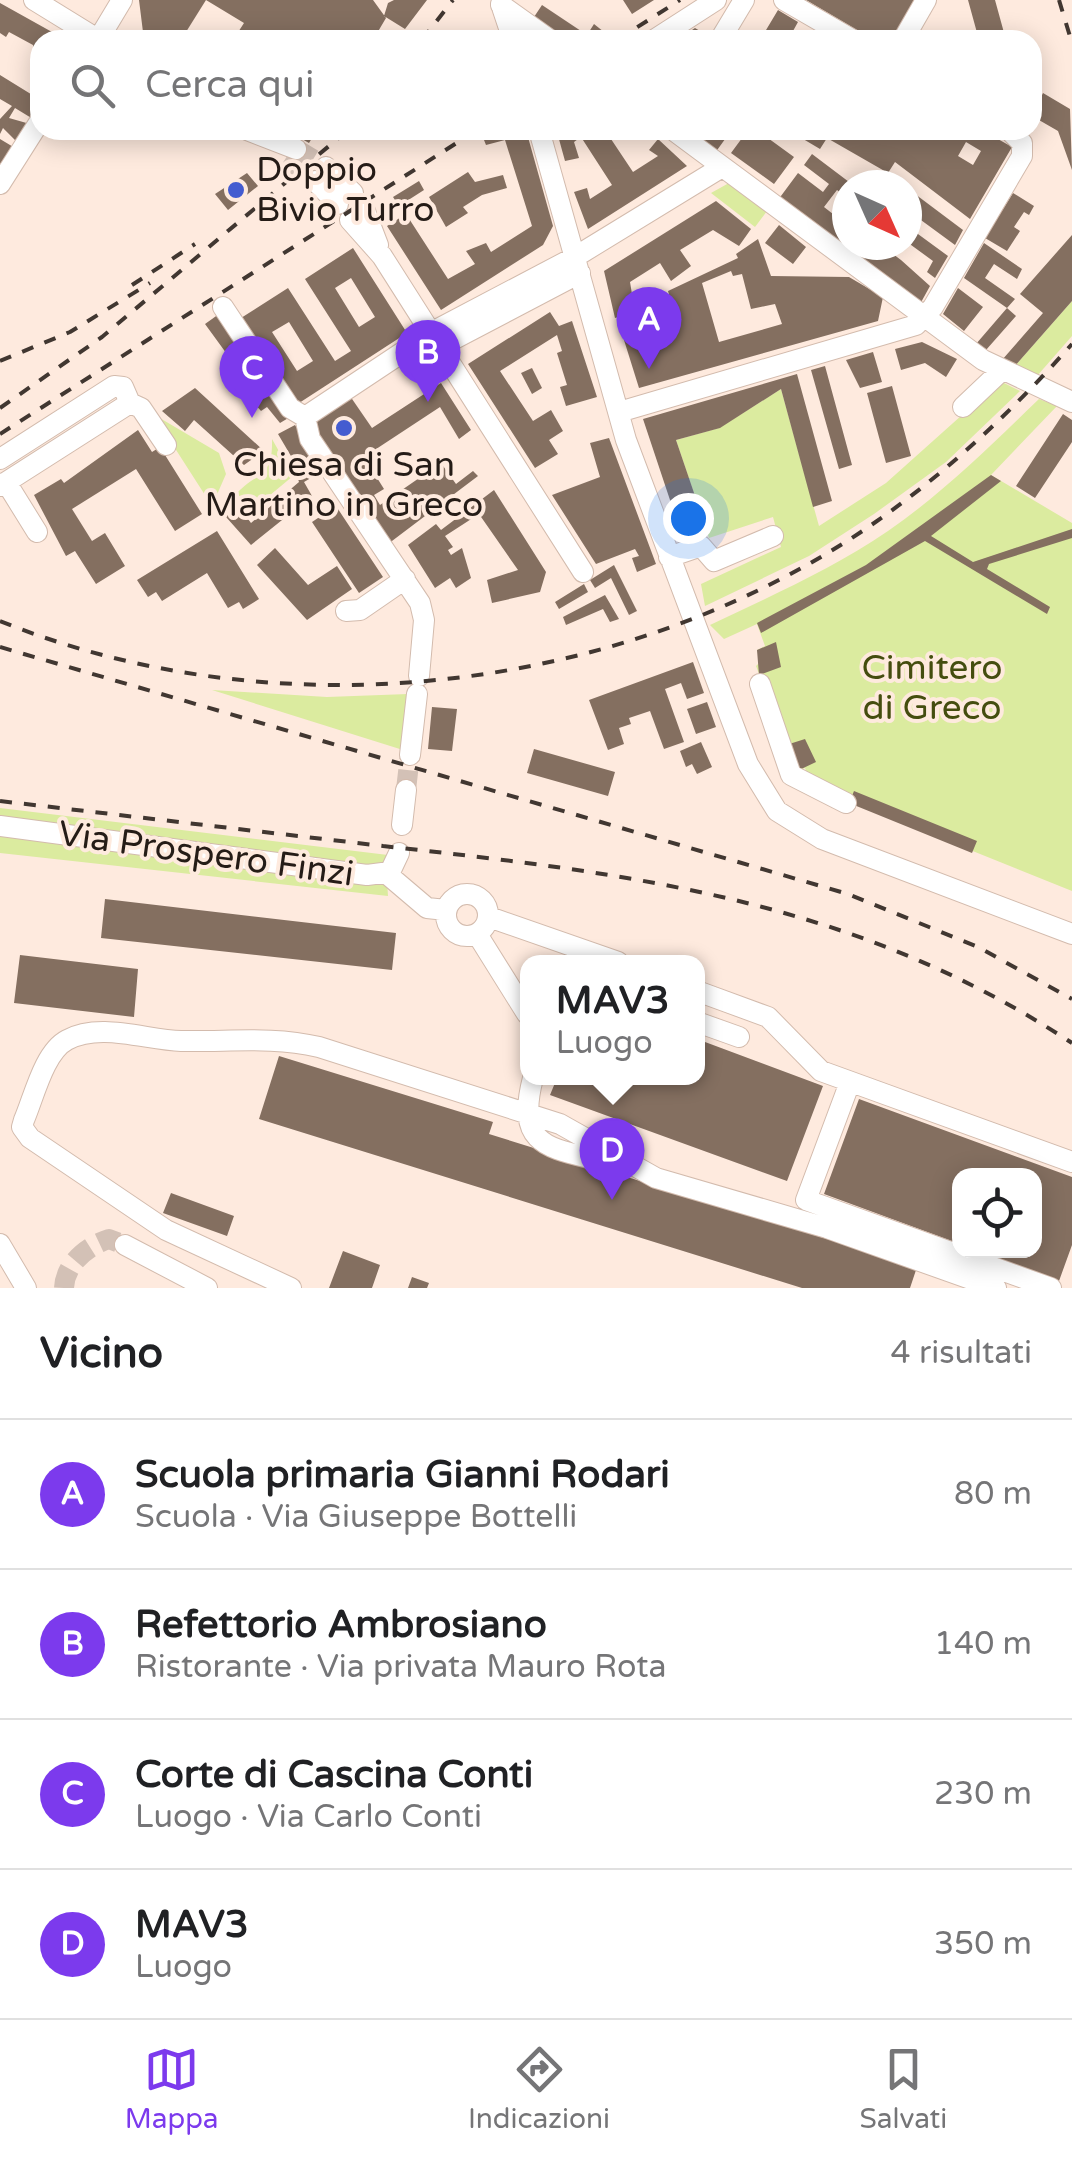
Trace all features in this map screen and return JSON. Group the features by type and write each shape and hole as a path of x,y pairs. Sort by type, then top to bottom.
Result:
{"street":[{"path":"34,0 81,30"},
{"path":"101,30 122,0"},
{"path":"670,30 716,0"},
{"path":"726,30 744,0"},
{"path":"784,0 836,30"},
{"path":"909,30 926,0"},
{"path":"509,5 515,30"},
{"path":"509,5 538,30"},
{"path":"0,184 30,137"},
{"path":"264,140 290,155"},
{"path":"542,140 619,412 669,557 756,783 777,811 795,825 847,851 1072,934"},
{"path":"687,140 924,319 1002,370 1072,402"},
{"path":"619,412 894,334 924,319 1022,156 1016,140"},
{"path":"304,417 435,340 577,265 722,166"},
{"path":"320,174 352,207 582,572"},
{"path":"894,334 896,298"},
{"path":"224,307 290,408 304,417 307,434 353,509 404,579 424,617 410,755"},
{"path":"963,407 1002,370"},
{"path":"0,458 114,386 123,386 130,402 141,408 166,445"},
{"path":"37,532 3,484 130,402"},
{"path":"669,557 700,546 714,562 773,536"},
{"path":"346,611 360,610 404,579"},
{"path":"760,684 793,778 846,803"},
{"path":"734,725 769,714"},
{"path":"402,825 406,790"},
{"name":"Via Prospero Finzi","path":"0,826 360,875 387,874 399,853"},
{"path":"387,874 427,908 446,910"},
{"path":"520,1000 483,926 480,898 467,894 454,898 446,910 451,930 464,936 483,926 592,955"},
{"path":"705,994 768,1017 821,1071 1072,1162"},
{"path":"705,1025 738,1038"},
{"path":"291,1288 166,1230 30,1138 22,1127 24,1120 50,1060 64,1041 94,1032 180,1041 284,1039 524,1112 574,1130 656,1178 827,1228 996,1288"},
{"path":"850,1082 806,1200 1052,1288"},
{"path":"524,1112 532,1085"},
{"path":"0,1244 26,1288"},
{"path":"125,1245 206,1288"}],"green space":[{"path":"729,183 767,211 755,227 711,193"},
{"path":"1072,301 1072,336 1037,376 1015,366"},
{"path":"1000,381 1020,391 946,462 809,556 705,606 701,584 781,547 773,517 709,538 676,440 719,428 781,389 819,526 886,483"},
{"name":"Cimitero di Greco","path":"1039,399 1057,406 991,475 1072,523 1072,891 811,786 805,768 797,771 756,666 761,661 757,650 765,646 757,624 724,639 710,625 823,570 888,531 947,485"},
{"path":"153,414 219,453 226,474 212,506"},
{"path":"272,439 293,476 251,511 237,493 267,467"},
{"path":"212,690 327,697 408,694 403,750"},
{"path":"0,808 388,855 382,868 0,818"},
{"path":"0,833 387,881 388,896 0,853"}],"building":[{"path":"139,0 206,0 187,30 143,30"},
{"path":"206,0 373,0 386,18 379,30 239,30 244,23"},
{"path":"427,0 405,29 384,16 388,3"},
{"path":"623,0 654,0 632,14"},
{"path":"806,0 916,0 898,30 857,30"},
{"path":"968,0 995,0 1003,30 976,30"},
{"path":"0,3 48,30 30,30 30,43 9,32 6,37 0,33"},
{"path":"542,5 580,30 547,30 532,20"},
{"path":"778,10 798,22 794,30 766,30"},
{"path":"0,75 30,94 30,117 15,108 9,118 30,124 18,143 3,128 0,134 0,119 12,106 0,99"},
{"path":"1042,95 1070,109 1072,170 1058,131 1042,122"},
{"path":"0,139 15,148 5,165 0,163"},
{"path":"505,140 529,140 553,226 543,245 441,310 387,226 406,214 448,279 475,264 466,251 486,243 491,252 532,226"},
{"path":"559,140 577,140 574,142 579,158 565,161"},
{"path":"583,140 612,140 633,172 658,156 649,150 657,140 687,166 588,229 574,192 587,188 590,199 612,185"},
{"path":"697,140 724,140 715,153"},
{"path":"741,140 771,140 794,157 774,184 731,153"},
{"path":"805,140 826,140 820,149"},
{"path":"830,140 1000,140 1012,147 970,219 922,183 922,170 906,170 895,162 890,170 883,170","holes":["966,142 981,151 973,165 958,156"]},
{"path":"812,154 833,170 832,197 824,207 832,213 832,241 778,200 798,173 823,192 829,184 804,165"},
{"path":"468,172 475,182 503,175 507,188 482,195 463,207 468,213 446,227 429,197"},
{"name":"Doppio Bivio Turro","path":"247,173 258,186 228,210 215,194"},
{"path":"419,181 424,190 399,206 393,197"},
{"path":"1013,193 1034,206 1029,215 1024,212 1014,227 1020,231 1007,251 985,238"},
{"path":"922,199 963,230 955,245 922,221"},
{"path":"716,201 751,229 739,246 713,230 680,250 691,266 671,281 660,263 630,282 635,312 615,318 604,271"},
{"path":"779,225 806,247 793,264 765,243"},
{"path":"1072,235 1072,301 1015,366 1002,360 1043,313 1020,294"},
{"path":"922,237 948,256 935,278 927,272 933,261 922,253"},
{"path":"758,239 771,276 849,277 883,297 878,321 639,388 624,340 661,329 655,310 672,305 668,291 738,258 736,254","holes":["731,271 733,276 742,274 751,309 775,304 782,324 719,342 702,283"]},
{"path":"984,243 1022,269 1017,279 994,264 985,278 1015,299 1007,308 964,278"},
{"path":"353,248 407,333 296,405 241,318 288,288 335,361 351,351 305,279","holes":["351,278 375,317 359,327 335,288","289,322 313,361 297,371 272,332"]},
{"path":"858,260 901,260 930,286 919,306"},
{"path":"958,288 983,307 964,331 943,314"},
{"path":"1007,308 1016,316 986,350 976,344"},
{"path":"550,312 559,326 572,321 597,397 566,406 560,387 567,385 557,353 562,351 557,335 500,371 533,421 551,410 563,431 549,440 558,454 535,468 468,364"},
{"path":"219,314 290,417 280,423 267,407 261,411 254,403 259,398 205,324"},
{"path":"922,342 957,359 946,377 925,363 901,370 895,349"},
{"path":"873,352 882,382 860,388 846,360"},
{"path":"825,366 852,465 839,469 811,370"},
{"path":"532,368 542,388 532,394 521,373"},
{"path":"797,374 832,501 813,507 781,389 720,428 676,440 707,531 683,539 643,419"},
{"path":"441,383 471,430 459,439 440,407 364,457 384,489 374,495 380,505 441,463 456,484 473,471 478,476 388,544 321,441 316,420 350,396 372,428"},
{"path":"892,386 911,456 886,463 867,393"},
{"path":"195,388 264,451 244,465 194,420 185,431 162,411"},
{"path":"1063,414 1072,420 1072,442 1035,498 1016,486"},
{"path":"295,425 323,471 304,482 312,496 251,545 218,508 232,497 251,523 299,482 295,470 298,468 278,434"},
{"path":"138,430 152,452 160,447 202,514 175,531 136,469 72,509 92,541 105,533 125,566 96,584 75,551 66,556 34,495 61,479 64,483"},
{"path":"609,438 656,564 637,572 632,558 639,556 635,549 596,564 552,495 600,477 590,443"},
{"path":"991,475 1001,481 931,536 973,562 1072,529 1072,538 989,564 987,569 1050,607 1047,614 925,541 761,633 757,623 866,565"},
{"path":"494,490 546,572 540,592 492,603 487,580 518,570 479,514 445,536 453,547 448,550 451,555 462,548 471,578 456,588 450,578 435,588 408,545 436,524 441,530"},
{"path":"336,506 383,577 359,593 312,522"},
{"path":"217,531 259,599 243,609 239,602 228,608 207,573 162,601 156,592 148,597 137,580"},
{"path":"275,548 308,585 337,566 352,589 307,620 257,565"},
{"path":"614,565 637,611 629,615 611,578 595,588 590,580"},
{"path":"584,584 588,592 559,609 555,602"},
{"path":"605,595 619,619 610,622 603,609 566,625 563,617"},
{"path":"776,642 781,667 759,675 757,650"},
{"path":"693,662 704,693 687,699 681,683 665,689 684,742 664,749 650,711 629,718 631,724 619,728 624,744 608,750 589,700"},
{"path":"707,702 716,727 696,734 687,709"},
{"path":"432,707 457,709 452,751 428,749"},
{"path":"805,739 816,762 797,771 783,746"},
{"path":"701,742 712,767 697,774 692,764 686,767 680,751"},
{"path":"534,749 615,772 608,796 527,773"},
{"path":"854,791 977,841 972,853 849,803"},
{"path":"105,899 396,933 392,970 101,938"},
{"path":"20,955 138,969 134,1017 14,1003"},
{"path":"705,1042 823,1086 787,1181 550,1095 554,1085 705,1085"},
{"path":"279,1056 493,1122 489,1134 917,1267 910,1288 802,1288 259,1119"},
{"path":"859,1099 1072,1177 1072,1245 1059,1281 996,1258 1042,1258 1042,1168 952,1168 952,1241 824,1194"},
{"path":"171,1193 234,1216 227,1236 163,1213"},
{"path":"343,1251 380,1265 372,1288 329,1288"},
{"path":"412,1277 429,1283 427,1288 408,1288"}],"tunnel":[{"path":"296,149 326,167"},
{"path":"284,161 315,181"},
{"path":"406,790 410,755"},
{"path":"64,1288 68,1271 85,1251 109,1239 125,1245"}],"railway":[{"path":"430,30 453,0"},
{"path":"633,30 680,0"},
{"path":"1059,0 1072,43"},
{"path":"0,408 102,337 336,140"},
{"path":"0,434 461,140"},
{"path":"132,285 195,244"},
{"path":"0,361 70,332 150,283"},
{"path":"0,621 106,656 217,677 330,685 443,679 555,661 664,630 767,586 864,530 974,443 1072,344"},
{"path":"0,647 848,894 978,947 1072,999"},
{"path":"0,801 566,868 740,901 825,925 908,956 990,995 1072,1043"}],"place":[{"name":"Doppio Bivio Turro","path":"236,190"},
{"name":"Scuola primaria Gianni Rodari","path":"649,369"},
{"name":"Refettorio Ambrosiano","path":"428,402"},
{"name":"Corte di Cascina Conti","path":"252,418"},
{"name":"Chiesa di San Martino in Greco","path":"344,428"},
{"name":"MAV3","path":"612,1200"}]}
